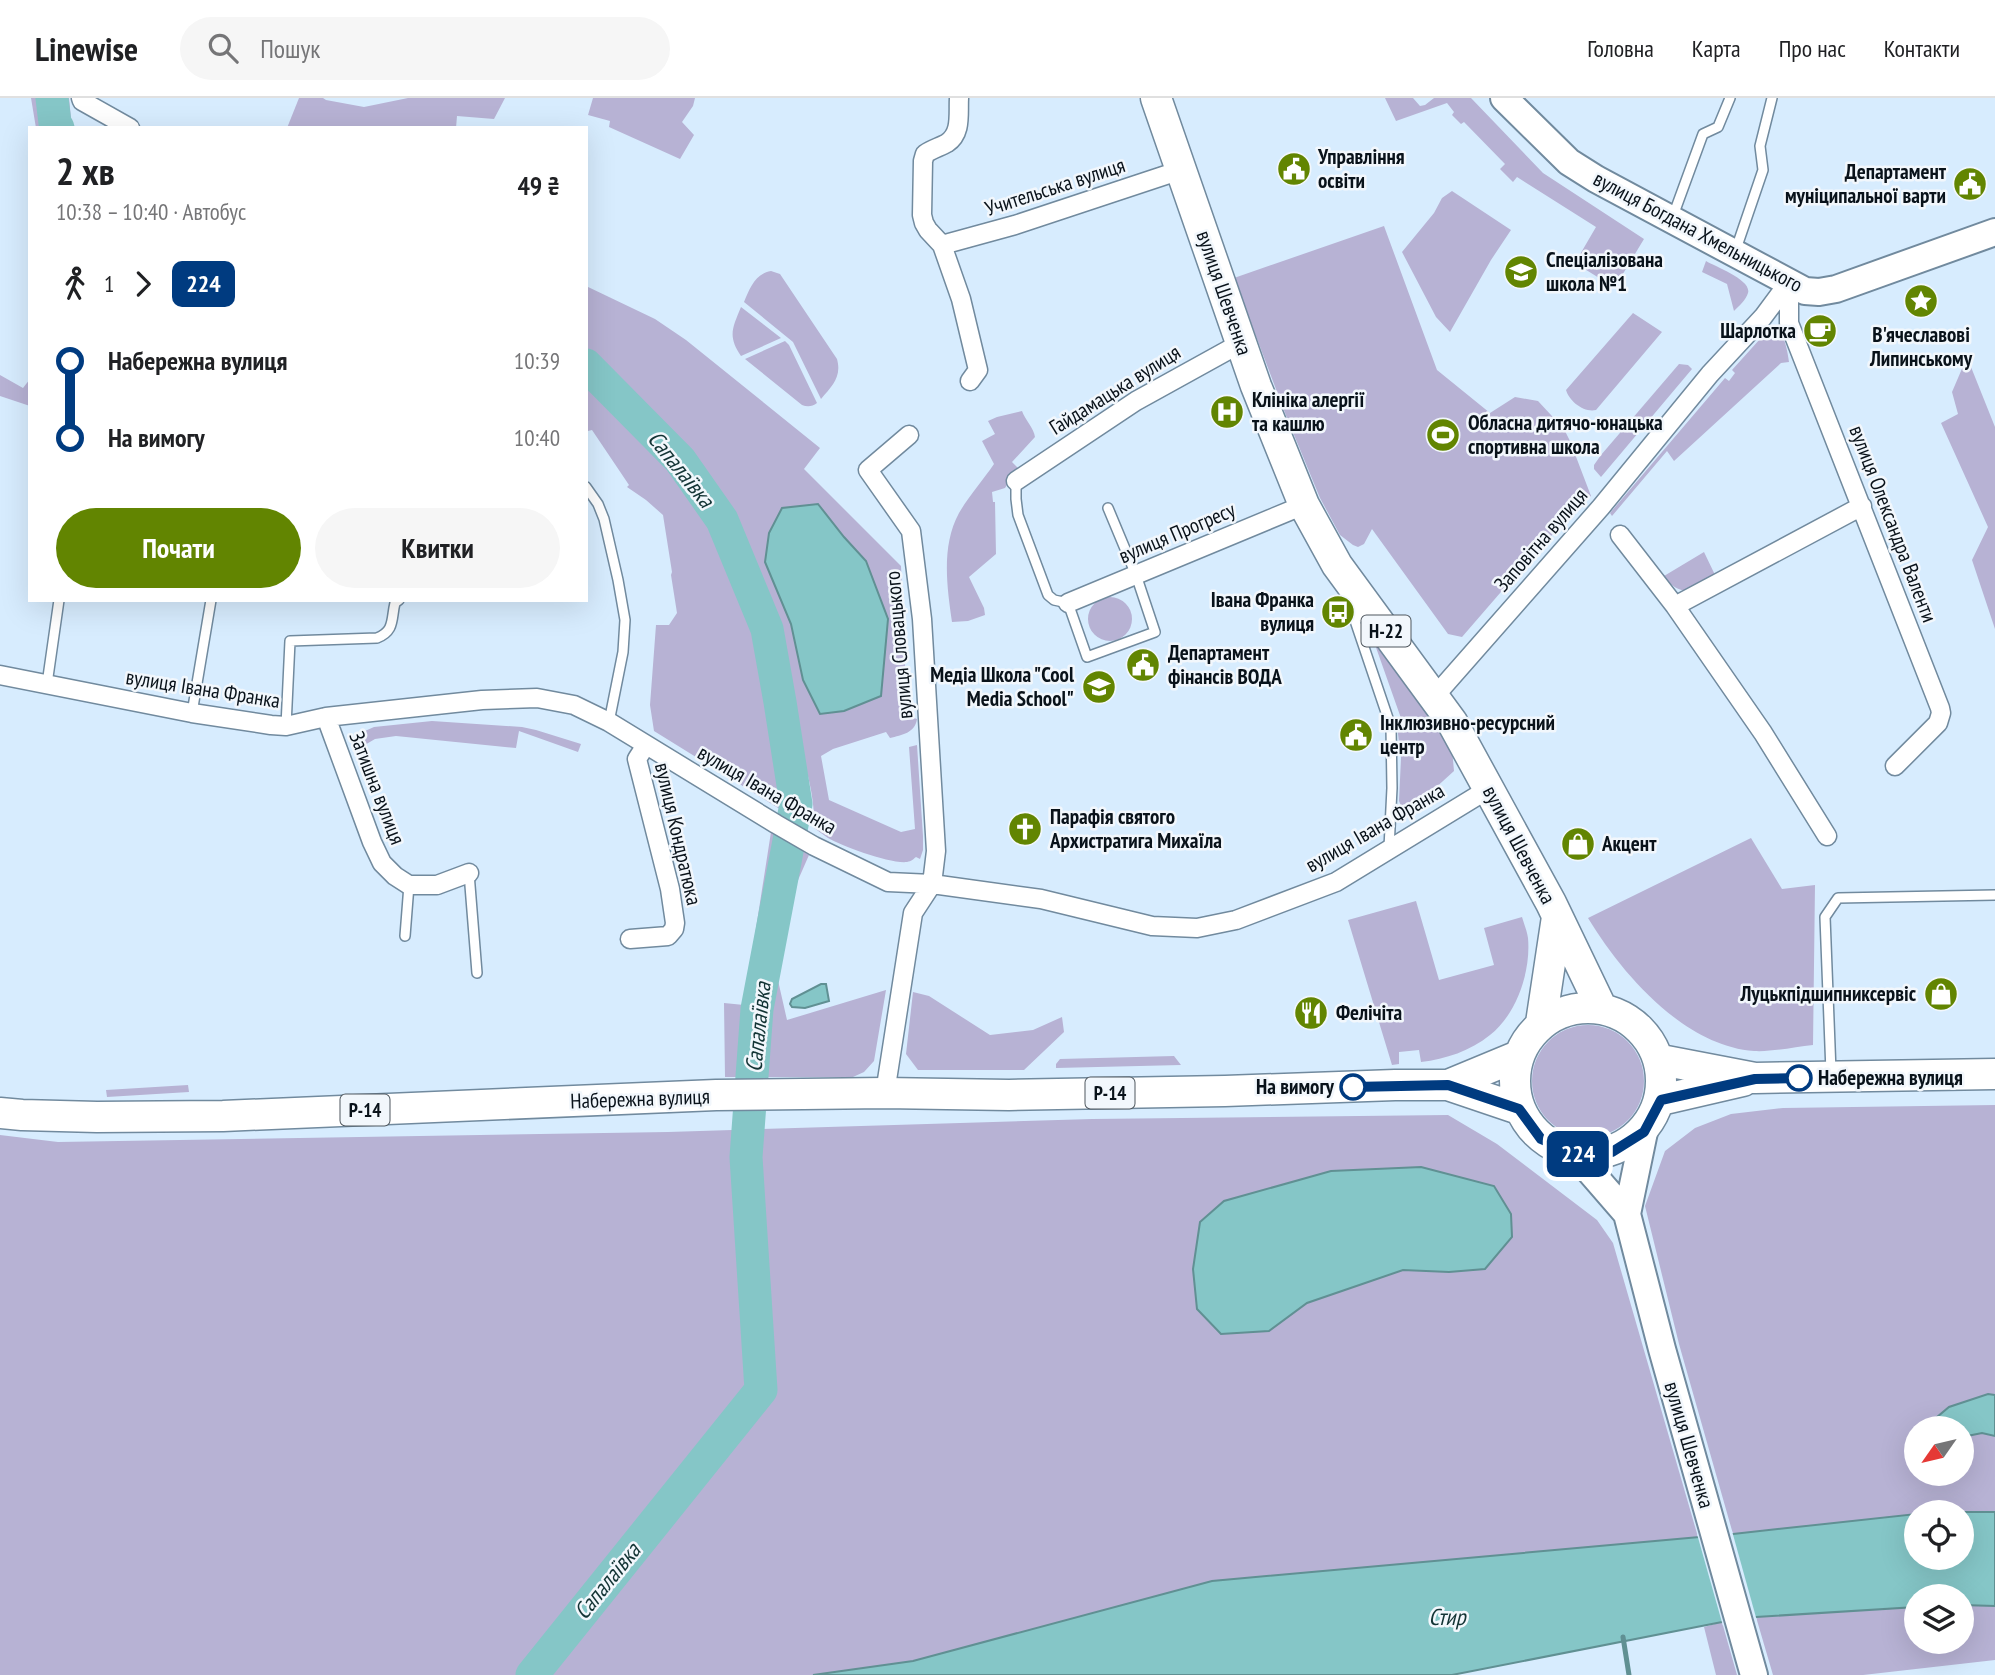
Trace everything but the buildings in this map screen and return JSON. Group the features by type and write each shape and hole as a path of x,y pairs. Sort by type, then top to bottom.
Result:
{"main road":[{"name":"вулиця Шевченка","path":"1156,98 1256,386 1304,505 1337,565 1452,722 1490,788 1601,1007"},
{"name":"вулиця Шевченка","path":"1541,1023 1557,917"},
{"path":"1601,1007 1638,1025 1661,1060 1661,1100 1644,1132 1612,1152 1575,1154 1541,1139 1519,1109 1514,1083 1518,1056 1541,1023 1569,1009 1601,1007"},
{"name":"Набережна вулиця","path":"1448,1085 1518,1056"},
{"path":"1661,1060 1755,1079"},
{"path":"1661,1100 1755,1079 1995,1074"},
{"name":"Набережна вулиця","path":"0,1113 97,1116 223,1115 730,1095 1023,1095 1448,1085 1519,1109"}],"street":[{"path":"81,98 126,126"},
{"path":"959,98 958,127 954,136 946,144 925,154 922,215 928,230 942,246 961,299 977,359 978,370 970,381"},
{"name":"вулиця Богдана Хмельницького","path":"1504,98 1569,162 1805,291 1836,289 1995,232"},
{"name":"Учительська вулиця","path":"942,246 1015,225 1181,170"},
{"name":"вулиця Олександра Валенти","path":"1789,282 1789,323 1941,713 1938,723 1895,766"},
{"name":"Заповітна вулиця","path":"1434,697 1601,507 1710,374 1763,317 1789,282"},
{"name":"Гайдамацька вулиця","path":"1016,481 1136,401 1241,343"},
{"name":"вулиця Словацького","path":"909,435 868,470 911,531 922,619 936,850 932,884"},
{"name":"вулиця Прогресу","path":"1068,603 1304,505"},
{"path":"1675,606 1862,506"},
{"path":"1620,535 1675,606 1763,733 1827,835"},
{"name":"вулиця Івана Франка","path":"0,675 192,713 286,726 326,717 482,700 537,698 574,705 609,722 814,846 888,882 932,884 1041,899 1152,926 1198,928 1236,920 1336,882 1490,788"},
{"name":"Затишна вулиця","path":"326,717 382,863 394,876 408,885"},
{"name":"вулиця Кондратюка","path":"630,939 668,936 676,923 670,888 637,759 646,745"},
{"path":"408,885 437,885 469,873"},
{"path":"885,1093 913,913 932,884"},
{"name":"вулиця Шевченка","path":"1644,1132 1627,1214 1662,1349 1754,1675"},
{"name":"вулиця Шевченка","path":"1575,1154 1627,1214"}],"lane":[{"path":"1671,220 1703,134 1718,127 1730,98"},
{"path":"1735,254 1763,170 1760,146 1772,98"},
{"path":"1016,481 1018,515 1048,595 1054,600 1068,603 1087,657 1155,632 1136,575 1108,509"},
{"path":"588,490 604,519 625,620 609,722"},
{"path":"1337,565 1391,727 1389,849"},
{"path":"47,684 59,602"},
{"path":"192,713 211,602"},
{"path":"286,726 290,641 377,638 391,629 396,602"},
{"path":"469,873 477,974"},
{"path":"405,936 408,885"},
{"path":"1831,1077 1825,918 1838,898 1995,895"}],"shaded area":[{"path":"31,98 69,98 72,126 36,126"},
{"path":"299,98 323,98 364,107 408,98 505,98 494,119 457,116 456,126 288,126"},
{"path":"593,98 695,98 682,122 694,135 680,159 609,127 610,121 588,115"},
{"path":"1385,98 1413,98 1420,106 1434,98 1471,98 1543,173 1644,239 1618,282 1612,286 1575,263 1596,227 1517,177 1513,182 1500,169 1505,164 1464,122 1461,124 1452,115 1454,112 1447,103 1396,121"},
{"path":"1452,191 1511,230 1450,332 1436,317 1402,252 1434,213 1442,198"},
{"name":"Обласна дитячо-юнацька спортивна школа","path":"1384,226 1437,370 1490,413 1515,397 1538,401 1564,429 1591,496 1539,548 1462,637 1448,634 1372,529 1364,544 1358,547 1340,535 1320,498 1234,278"},
{"path":"1706,261 1739,279 1748,288 1746,298 1734,311 1727,284 1702,272"},
{"path":"771,271 780,274 837,359 837,376 821,399 793,342 744,302 757,278"},
{"path":"588,287 655,319 686,340 820,448 804,469 901,566 907,716 917,719 914,727 903,734 890,738 886,732 833,749 821,756 829,800 901,832 915,829 909,747 917,745 923,836 920,859 916,857 909,862 899,862 878,857 826,837 814,828 810,786 799,745 775,750 784,794 783,811 654,731 650,705 656,625 669,625 677,613 663,515 627,487 629,485 592,430 588,431","holes":["844,537 866,561 803,680 791,624 765,562"]},
{"path":"741,307 781,338 741,356 733,337"},
{"path":"1633,313 1662,332 1596,410 1582,408 1570,398 1566,390"},
{"path":"1770,330 1778,330 1781,334 1789,362 1781,363 1674,461 1667,451 1612,516 1610,513 1725,378 1729,381 1735,373 1732,370"},
{"path":"785,341 817,403 813,405 802,405 745,359"},
{"path":"1967,357 1995,427 1995,629 1972,560 1988,527 1941,423 1958,414 1952,392"},
{"path":"1679,364 1688,365 1692,369 1601,477 1594,465"},
{"path":"0,375 23,388 28,382 28,405 0,396"},
{"path":"1022,411 1035,437 1012,462 1018,468 1005,488 992,492 995,502 996,554 969,577 985,615 968,621 952,622 947,567 953,526 967,500 994,464 982,441 995,434 988,421"},
{"path":"1704,552 1716,577 1694,588 1683,590 1671,584 1664,576"},
{"path":"1110,597 1126,603 1132,619 1126,635 1110,641 1094,635 1088,619 1094,603"},
{"path":"1373,639 1381,640 1452,749 1454,771 1410,811 1402,808 1399,801 1401,758 1396,718 1402,721"},
{"path":"432,721 522,727 581,744 578,752 519,731 516,748 396,736 375,739 363,746 365,731 374,727"},
{"path":"771,832 809,855 781,919 777,976 787,1020 886,990 874,1061 864,1072 853,1077 725,1077 724,1003 744,1005"},
{"path":"1751,838 1782,889 1815,885 1813,1045 1754,1051 1728,1046 1703,1036 1658,1004 1637,983 1618,962 1588,918"},
{"path":"1416,901 1439,980 1494,965 1484,928 1522,917 1528,938 1527,964 1520,991 1508,1016 1482,1041 1466,1050 1430,1061 1421,1062 1419,1050 1399,1052 1399,1064 1392,1065 1348,920"},
{"path":"913,992 929,996 990,1035 1033,1030 1062,1017 1064,1032 1024,1070 918,1070 906,1054"},
{"path":"1588,1025 1609,1029 1628,1041 1640,1060 1644,1081 1640,1102 1628,1121 1609,1133 1588,1137 1567,1133 1548,1121 1536,1102 1532,1081 1536,1060 1548,1041 1567,1029"},
{"path":"1174,1056 1181,1065 1056,1068 1060,1059"},
{"path":"188,1085 189,1092 107,1097 106,1090"},
{"path":"1995,1105 1995,1512 1974,1512 1974,1500 1904,1500 1904,1515 1733,1534 1679,1344 1645,1206 1665,1151 1695,1128 1731,1114 1783,1108"},
{"path":"1448,1115 1497,1144 1597,1220 1613,1243 1698,1537 1212,1581 913,1661 813,1675 0,1675 0,1135 58,1142 668,1132 1092,1119"},
{"path":"1974,1605 1995,1606 1995,1660 1863,1675 1773,1675 1756,1617 1904,1608 1904,1654 1974,1654"},
{"path":"1722,1622 1737,1675 1716,1675 1704,1627"}],"water":[{"path":"818,504 866,561 888,619 881,696 844,711 820,714 803,680 791,624 765,562 769,533 782,508"},
{"path":"826,984 829,1001 805,1008 792,1007 792,999"},
{"path":"1421,1167 1494,1186 1511,1214 1512,1237 1485,1269 1449,1272 1403,1270 1307,1303 1269,1331 1221,1334 1197,1309 1193,1269 1200,1222 1224,1201 1331,1171"},
{"path":"1988,1394 1995,1395 1995,1436 1982,1433 1974,1435 1974,1416 1938,1416 1949,1407"},
{"name":"Стир","path":"1974,1512 1995,1512 1995,1606 1974,1605 1974,1584 1904,1584 1904,1608 1756,1617 1722,1622 1452,1675 813,1675 913,1661 1212,1581 1733,1534 1904,1515 1904,1570 1974,1570"}],"pier":[{"path":"1732,1531 1757,1621 1723,1626 1697,1534"}],"waterway":[{"name":"Сапалаївка","path":"52,98 57,126"},
{"name":"Сапалаївка","path":"532,1675 761,1390 746,1157 757,1009 796,804 767,629 722,520 680,460 588,367"},
{"path":"1623,1637 1629,1675"}],"bus line":[{"name":"224","path":"1353,1087 1448,1085 1519,1109 1541,1139 1575,1154 1612,1152 1644,1132 1661,1100 1755,1079 1799,1078"}],"place":[{"name":"Управління освіти","path":"1294,169"},
{"name":"Департамент муніципальної варти","path":"1970,184"},
{"name":"Спеціалізована школа №1","path":"1521,272"},
{"name":"В'ячеславові Липинському","path":"1921,301"},
{"name":"Шарлотка","path":"1820,331"},
{"name":"Клініка алергії та кашлю","path":"1227,412"},
{"name":"Обласна дитячо-юнацька спортивна школа","path":"1443,435"},
{"name":"Івана Франка вулиця","path":"1338,612"},
{"name":"Департамент фінансів ВОДА","path":"1143,665"},
{"name":"Медіа Школа \"Cool Media School\"","path":"1099,687"},
{"name":"Інклюзивно-ресурсний центр","path":"1356,735"},
{"name":"Парафія святого Архистратига Михаїла","path":"1025,829"},
{"name":"Акцент","path":"1578,844"},
{"name":"Луцькпідшипниксервіс","path":"1941,994"},
{"name":"Фелічіта","path":"1311,1013"},
{"name":"Набережна вулиця","path":"1799,1078"},
{"name":"На вимогу","path":"1353,1087"}]}
